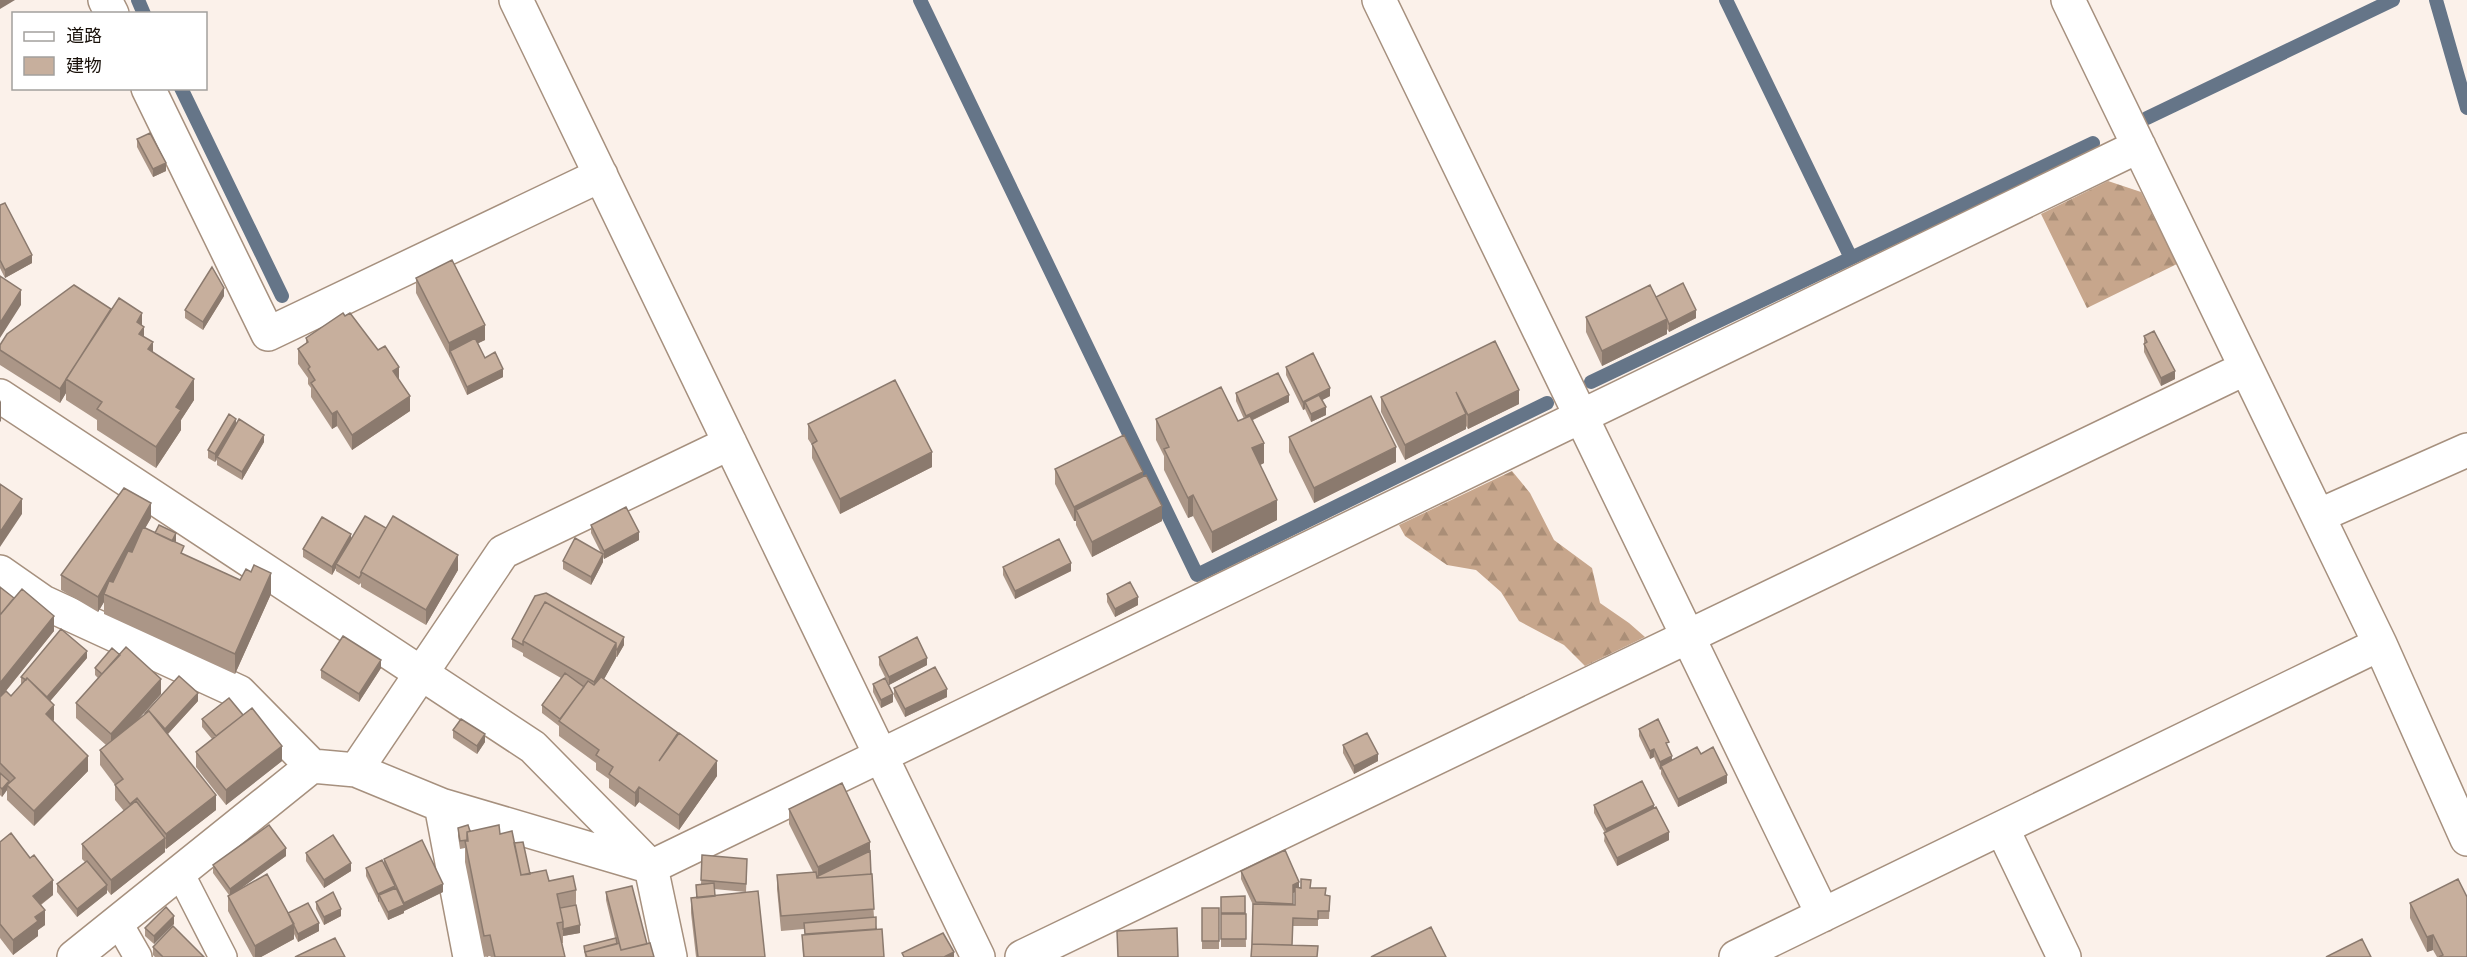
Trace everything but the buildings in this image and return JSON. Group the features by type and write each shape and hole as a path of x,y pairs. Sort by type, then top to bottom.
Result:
{"street":[{"path":"516,0 978,957"},
{"path":"1379,0 1823,915"},
{"path":"2068,0 2380,644 2467,839"},
{"path":"149,90 268,334 601,175"},
{"path":"0,572 44,602 240,692 312,766 356,770 441,805 651,867 2139,146"},
{"path":"1022,957 2246,368"},
{"path":"0,396 533,747 651,867 670,957"},
{"path":"356,770 503,552 730,443"},
{"path":"2318,516 2467,450"},
{"path":"1736,957 2380,644"},
{"path":"74,957 312,766"},
{"path":"441,805 470,957"},
{"path":"2002,828 2064,957"}],"lane":[{"path":"180,873 223,957"},
{"path":"118,922 138,957"}],"green space":[{"path":"2108,181 2141,192 2177,264 2087,308 2041,214"},
{"path":"1512,471 1530,493 1554,540 1592,568 1600,603 1645,637 1585,666 1564,645 1519,621 1501,592 1476,570 1447,565 1405,536 1399,525"}],"waterway":[{"path":"138,0 143,12"},
{"path":"920,0 1197,575 1547,403"},
{"path":"1726,0 1851,258 2093,143"},
{"path":"2147,118 2393,0"},
{"path":"2436,0 2467,108"},
{"path":"182,90 282,296"},
{"path":"1591,382 1851,258"}]}
